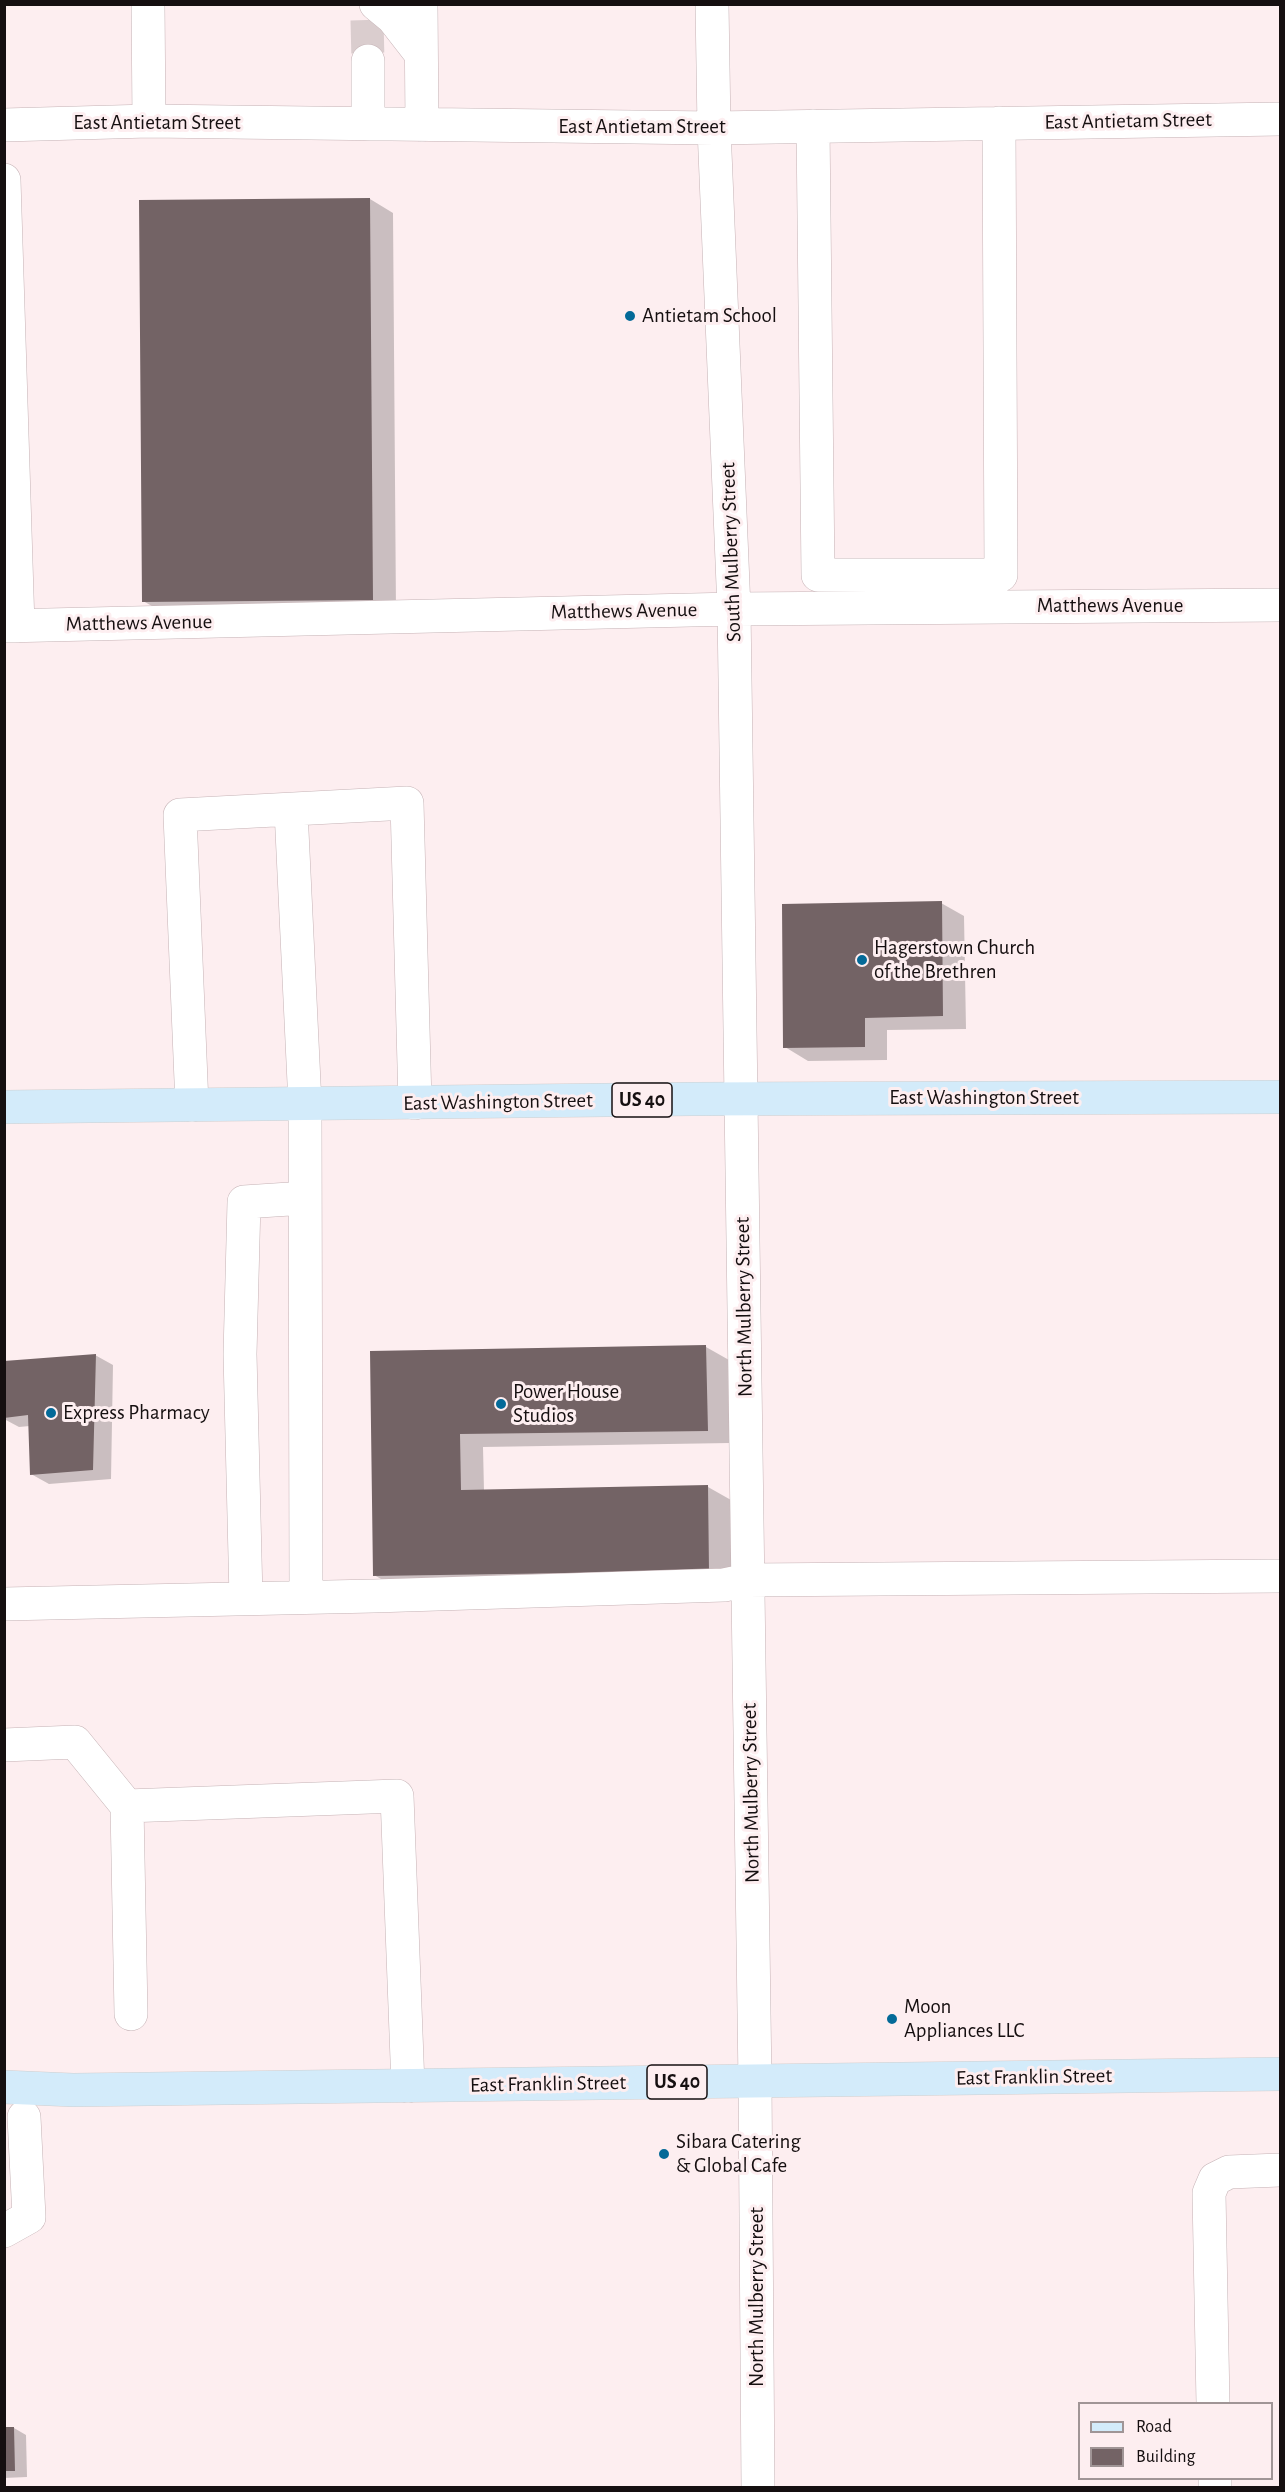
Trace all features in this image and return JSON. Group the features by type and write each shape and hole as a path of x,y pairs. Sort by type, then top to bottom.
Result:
{"main road":[{"name":"East Washington Street","path":"4,1107 740,1099 1281,1097"},
{"name":"East Franklin Street","path":"73,2090 1281,2074"},
{"name":"US 40","path":"4,2087 73,2090"}],"street":[{"path":"148,4 149,121"},
{"path":"421,4 422,125"},
{"name":"South Mulberry Street","path":"712,4 714,128 734,609 740,1099"},
{"path":"370,10 393,18 421,54"},
{"path":"368,61 368,124"},
{"name":"East Antietam Street","path":"4,125 149,121 714,128 1281,118"},
{"path":"813,126 818,575 1001,574 999,123"},
{"path":"4,180 11,626"},
{"name":"Matthews Avenue","path":"11,626 734,609 1281,605"},
{"path":"192,1105 180,815 407,803 415,1102"},
{"path":"291,810 305,1104 306,1597"},
{"name":"North Mulberry Street","path":"740,1099 755,2081 758,2487"},
{"path":"246,1598 240,1354 244,1202 305,1198"},
{"path":"4,1604 701,1586 748,1580 1281,1576"},
{"path":"4,1745 75,1742 127,1806 131,2014"},
{"path":"127,1806 398,1796 408,2086"},
{"name":"East Franklin Street","path":"14,2123 73,2090"},
{"path":"4,2231 29,2217 14,2123"},
{"path":"1214,2402 1209,2193 1215,2179 1229,2172 1281,2170"}],"building":[{"path":"370,198 373,600 142,602 139,200"},
{"name":"Hagerstown Church of the Brethren","path":"942,901 943,1016 865,1018 865,1047 783,1048 782,904"},
{"path":"706,1345 708,1431 460,1434 461,1490 708,1485 709,1571 373,1576 370,1351"},
{"path":"96,1354 93,1470 30,1475 28,1415 4,1418 4,1361"},
{"path":"4,2427 14,2427 15,2471 4,2471"}],"tunnel":[{"path":"367,20 368,61"}],"place":[{"name":"Antietam School","path":"630,316"},
{"name":"Hagerstown Church of the Brethren","path":"862,960"},
{"name":"Power House Studios","path":"501,1404"},
{"name":"Express Pharmacy","path":"51,1413"},
{"name":"Moon Appliances LLC","path":"892,2019"},
{"name":"Sibara Catering & Global Cafe","path":"664,2154"}]}
